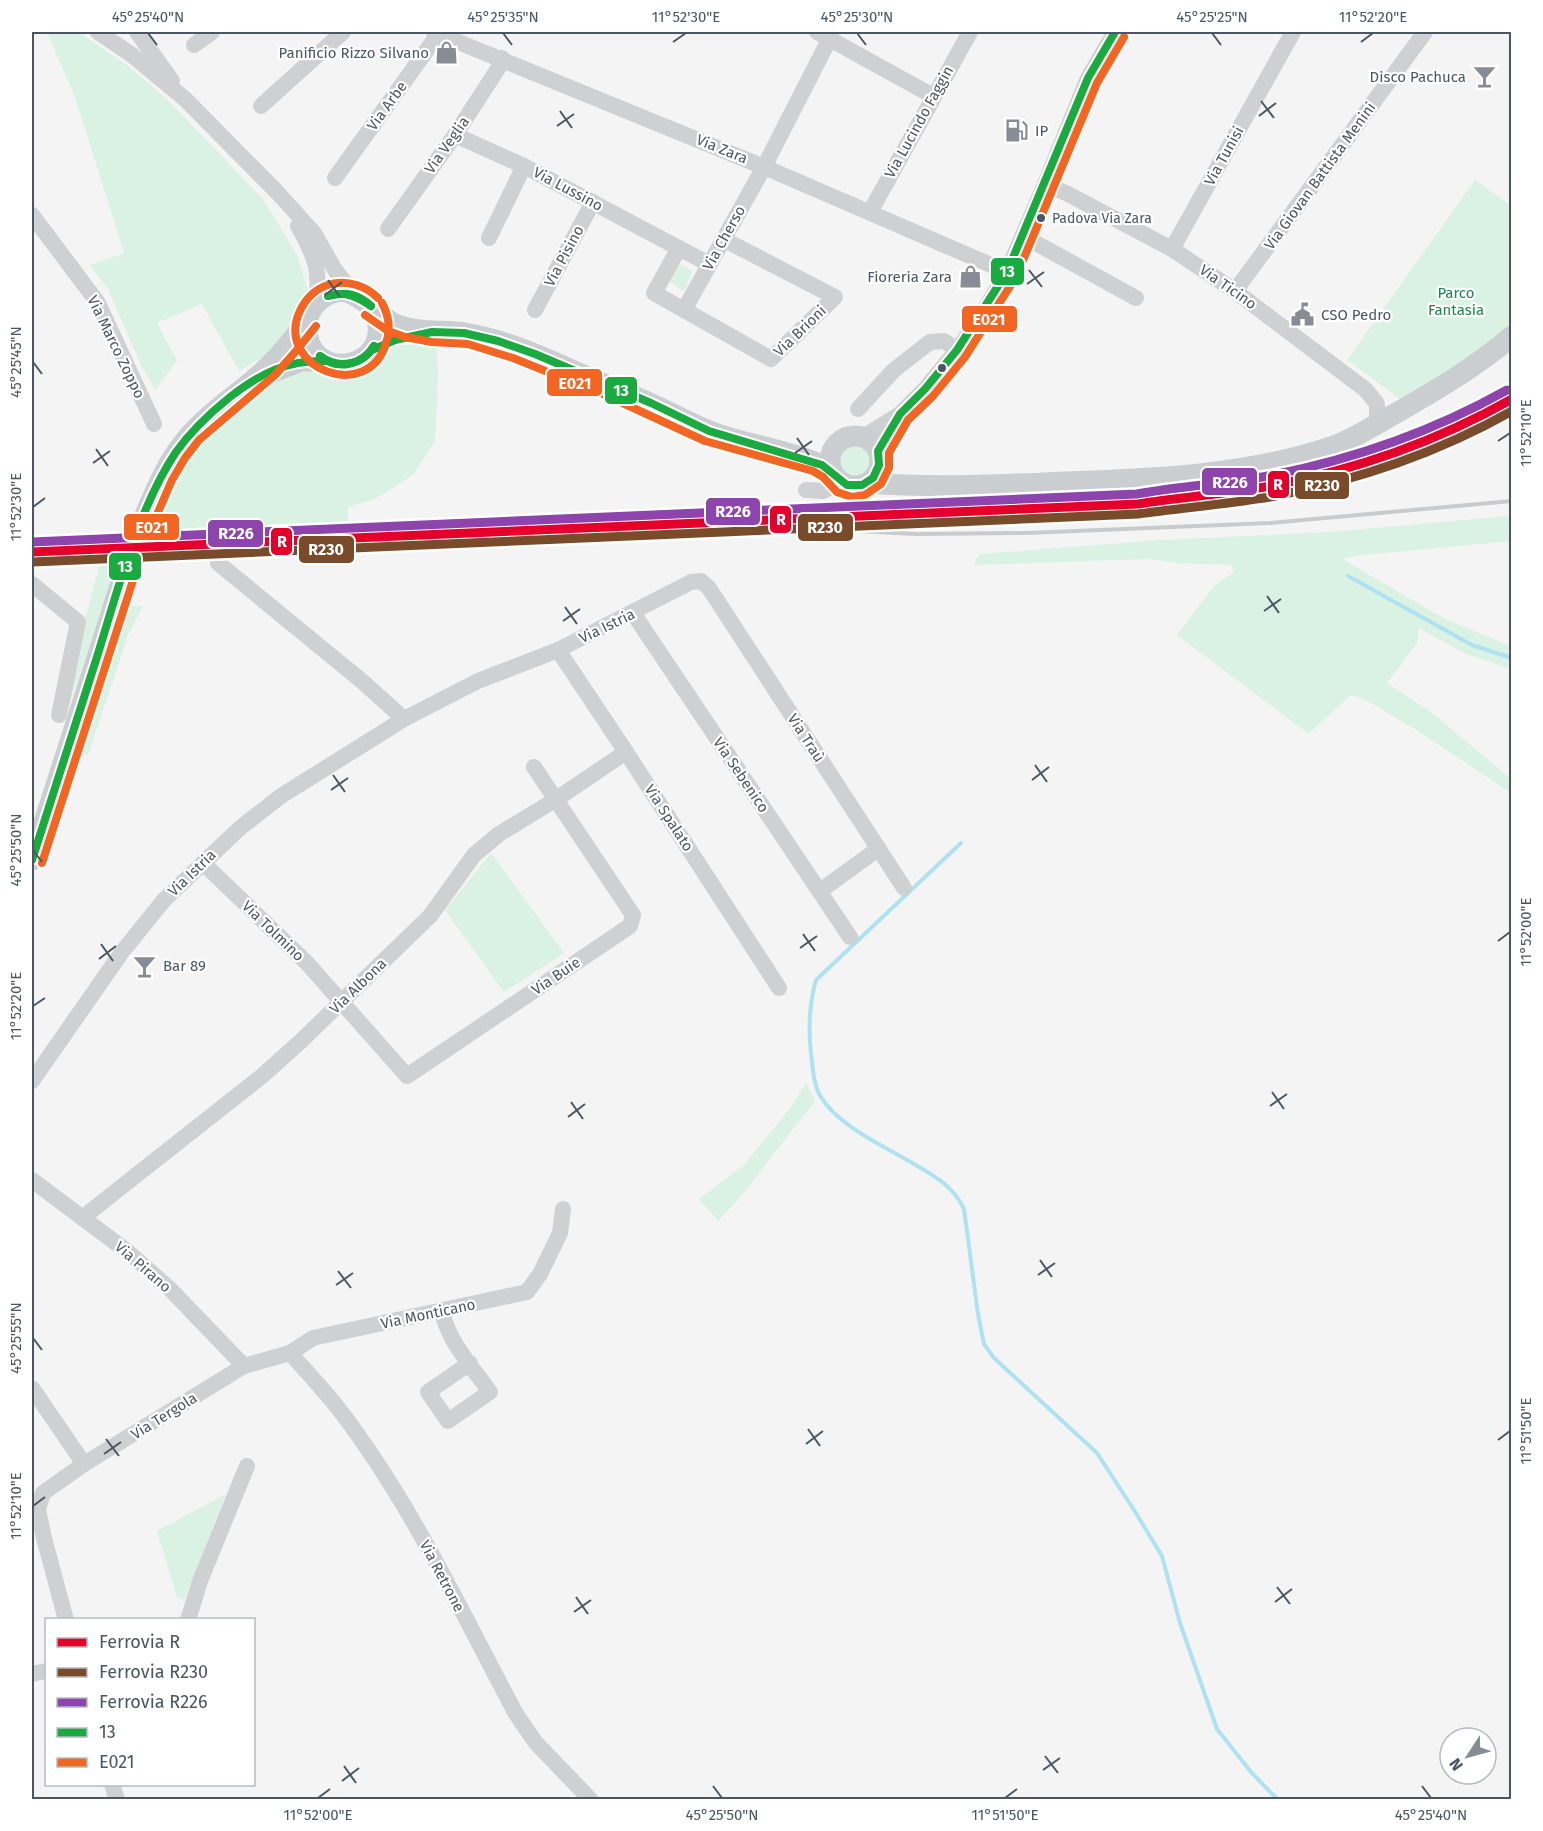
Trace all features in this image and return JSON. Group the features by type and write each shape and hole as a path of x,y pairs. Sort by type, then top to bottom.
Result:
{"main road":[{"path":"32,860 136,536 156,488 183,443 215,409 251,382 288,348 321,299 331,294 342,292 354,294 364,299 388,321 399,326 432,332 464,333 498,341 535,354 708,431 790,454 854,486 867,483 961,486 1110,480 1226,470 1272,463 1332,447 1377,424 1444,387 1512,336"},
{"path":"372,307 379,329 372,350"},
{"path":"310,314 306,332 309,343 326,361"},
{"path":"251,382 301,361 356,363 372,350 395,340 432,332"},
{"path":"836,476 830,453 834,446 846,437 874,449 891,472 917,484"},
{"path":"790,454 834,446"},
{"path":"867,483 879,470 874,449"}],"street":[{"path":"98,32 132,55 185,99 278,192 314,233 335,270 354,294"},
{"path":"137,32 185,99"},
{"path":"194,45 212,32"},
{"path":"261,106 343,32"},
{"name":"Via Zara","path":"436,32 764,167 1007,272"},
{"name":"Via Arbe","path":"335,178 436,32"},
{"name":"Via Lucindo Faggin","path":"870,212 970,32"},
{"path":"874,449 900,414 925,389 957,350 1007,272 1088,78 1114,32"},
{"name":"Via Tunisi","path":"1172,249 1293,32"},
{"name":"Via Giovan Battista Menini","path":"1235,291 1425,32"},
{"path":"823,35 933,96"},
{"name":"Via Cherso","path":"684,310 764,167 823,35"},
{"name":"Via Veglia","path":"388,229 454,135 499,67 502,58"},
{"name":"Via Lussino","path":"454,135 524,166 709,264"},
{"path":"489,238 524,166"},
{"name":"Via Ticino","path":"1045,184 1172,249 1235,291 1366,390 1377,404 1377,424"},
{"path":"278,192 303,235 317,268 318,291 310,314"},
{"name":"Via Pisino","path":"535,310 592,202"},
{"name":"Via Marco Zoppo","path":"32,215 98,303 154,424"},
{"path":"1023,236 1136,298"},
{"name":"Via Brioni","path":"684,310 771,359 835,297 723,239"},
{"path":"679,248 654,293 684,310"},
{"path":"858,409 894,370 930,342 944,341 957,350"},
{"path":"806,490 823,491 836,476"},
{"path":"218,563 363,682 404,719"},
{"name":"Via Istria","path":"32,1081 122,952 150,916 240,828 281,796 404,719 478,681 558,650 691,582 701,581 709,588"},
{"path":"32,584 78,622 59,715"},
{"name":"Via Traù","path":"709,588 904,888"},
{"name":"Via Sebenico","path":"633,613 850,937"},
{"name":"Via Spalato","path":"558,650 779,988"},
{"name":"Via Albona","path":"82,1218 262,1076 430,916 474,855 499,834 555,800 626,752"},
{"name":"Via Buie","path":"341,1002 407,1077 630,926 633,915 534,768"},
{"path":"820,891 878,849"},
{"name":"Via Tolmino","path":"202,863 307,963 341,1002"},
{"name":"Via Pirano","path":"32,1180 128,1252 170,1289 243,1366"},
{"name":"Via Monticano","path":"243,1366 290,1353 313,1338 527,1292 540,1274 560,1233 563,1209"},
{"path":"441,1311 445,1327 470,1363"},
{"name":"Via Retrone","path":"290,1353 338,1408 379,1467 412,1521 516,1714 536,1743 591,1800"},
{"name":"Via Tergola","path":"65,1618 38,1509 43,1493 84,1464 243,1366"},
{"path":"32,1388 84,1464"},
{"path":"189,1618 200,1581 248,1466"}],"green space":[{"path":"47,32 83,32 86,37 127,65 167,99 263,199 297,255 309,293 296,309 288,331 277,349 239,371 202,304 157,323 177,361 155,390 141,365 108,289 90,265 124,253 75,97"},
{"name":"Parco Fantasia","path":"1475,180 1511,206 1511,328 1403,401 1347,360"},
{"path":"676,262 693,271 684,291 667,280"},
{"path":"436,344 438,378 435,441 413,475 375,499 348,507 347,532 142,542 175,475 197,443 269,386 288,375 304,370 346,374 367,363 377,354 401,345"},
{"path":"855,444 867,449 872,461 867,473 855,478 843,473 838,461 843,449"},
{"path":"1511,516 1511,541 1342,559 1447,620 1511,646 1511,669 1464,653 1419,628 1417,643 1387,683 1431,712 1511,779 1511,793 1413,728 1364,699 1350,695 1309,734 1177,635 1214,586 1234,572 1232,565 1178,563 1149,559 973,565 980,554 1161,540 1329,532"},
{"path":"139,559 129,606 143,606 128,635 88,756 75,744"},
{"path":"117,560 64,720 85,620 99,567"},
{"path":"491,853 564,953 504,992 445,910"},
{"path":"806,1083 815,1101 742,1195 718,1221 699,1199 744,1165 790,1108"},
{"path":"226,1494 184,1600 177,1597 157,1531"}],"waterway":[{"path":"1348,576 1472,645 1512,658"},
{"path":"961,843 816,980 809,1025 816,1087 829,1108 839,1117 863,1135 922,1168 949,1188 960,1201 964,1209 984,1344 994,1358 1097,1453 1134,1510 1162,1556 1180,1623 1217,1729 1251,1772 1278,1800"}],"railway":[{"path":"701,523 916,534 1027,533 1270,523 1512,501"}],"rail line":[{"name":"R226","path":"32,542 1137,494 1252,479 1330,462 1421,431 1507,390"},
{"name":"R","path":"32,552 1138,504 1253,489 1333,472 1425,441 1512,399"},
{"name":"R230","path":"32,562 1138,514 1270,497 1333,483 1424,453 1512,411"}],"transit line":[{"name":"13","path":"372,350 395,340 432,332 464,333 498,341 535,354 651,403 709,431 822,465 847,485 862,485 873,478 879,465 878,451 900,414 925,389 957,350 1007,272 1088,78 1115,32"},
{"name":"E021","path":"365,315 388,331 405,337 432,342 468,344 513,358 603,394 705,441 813,471 823,477 837,492 852,497 865,495 881,484 889,468 889,453 908,420 933,396 965,357 1016,277 1097,83 1124,37"},
{"name":"E021","path":"378,298 357,285 334,283 323,287 305,302 299,313 295,333 300,349 312,363 327,372 344,375 362,372 376,361 388,338 388,323 382,303"},
{"name":"13","path":"328,296 351,295 371,306"},
{"name":"13","path":"328,296 351,295 371,306"},
{"name":"E021","path":"42,863 146,540 172,480 199,440 275,375 316,326"},
{"name":"13","path":"320,356 334,363 349,363 363,358 374,346"},
{"name":"13","path":"320,356 334,363 349,364 363,358 374,346"},
{"name":"13","path":"32,860 129,553 162,475 176,452 194,430 215,409 241,389 264,375 287,366 326,361"}],"place":[{"name":"Panificio Rizzo Silvano","path":"447,53"},
{"name":"Disco Pachuca","path":"1484,77"},
{"name":"IP","path":"1017,131"},
{"name":"Padova Via Zara","path":"1041,218"},
{"name":"Fioreria Zara","path":"970,277"},
{"name":"CSO Pedro","path":"1303,315"},
{"name":"Bar 89","path":"145,966"}]}
